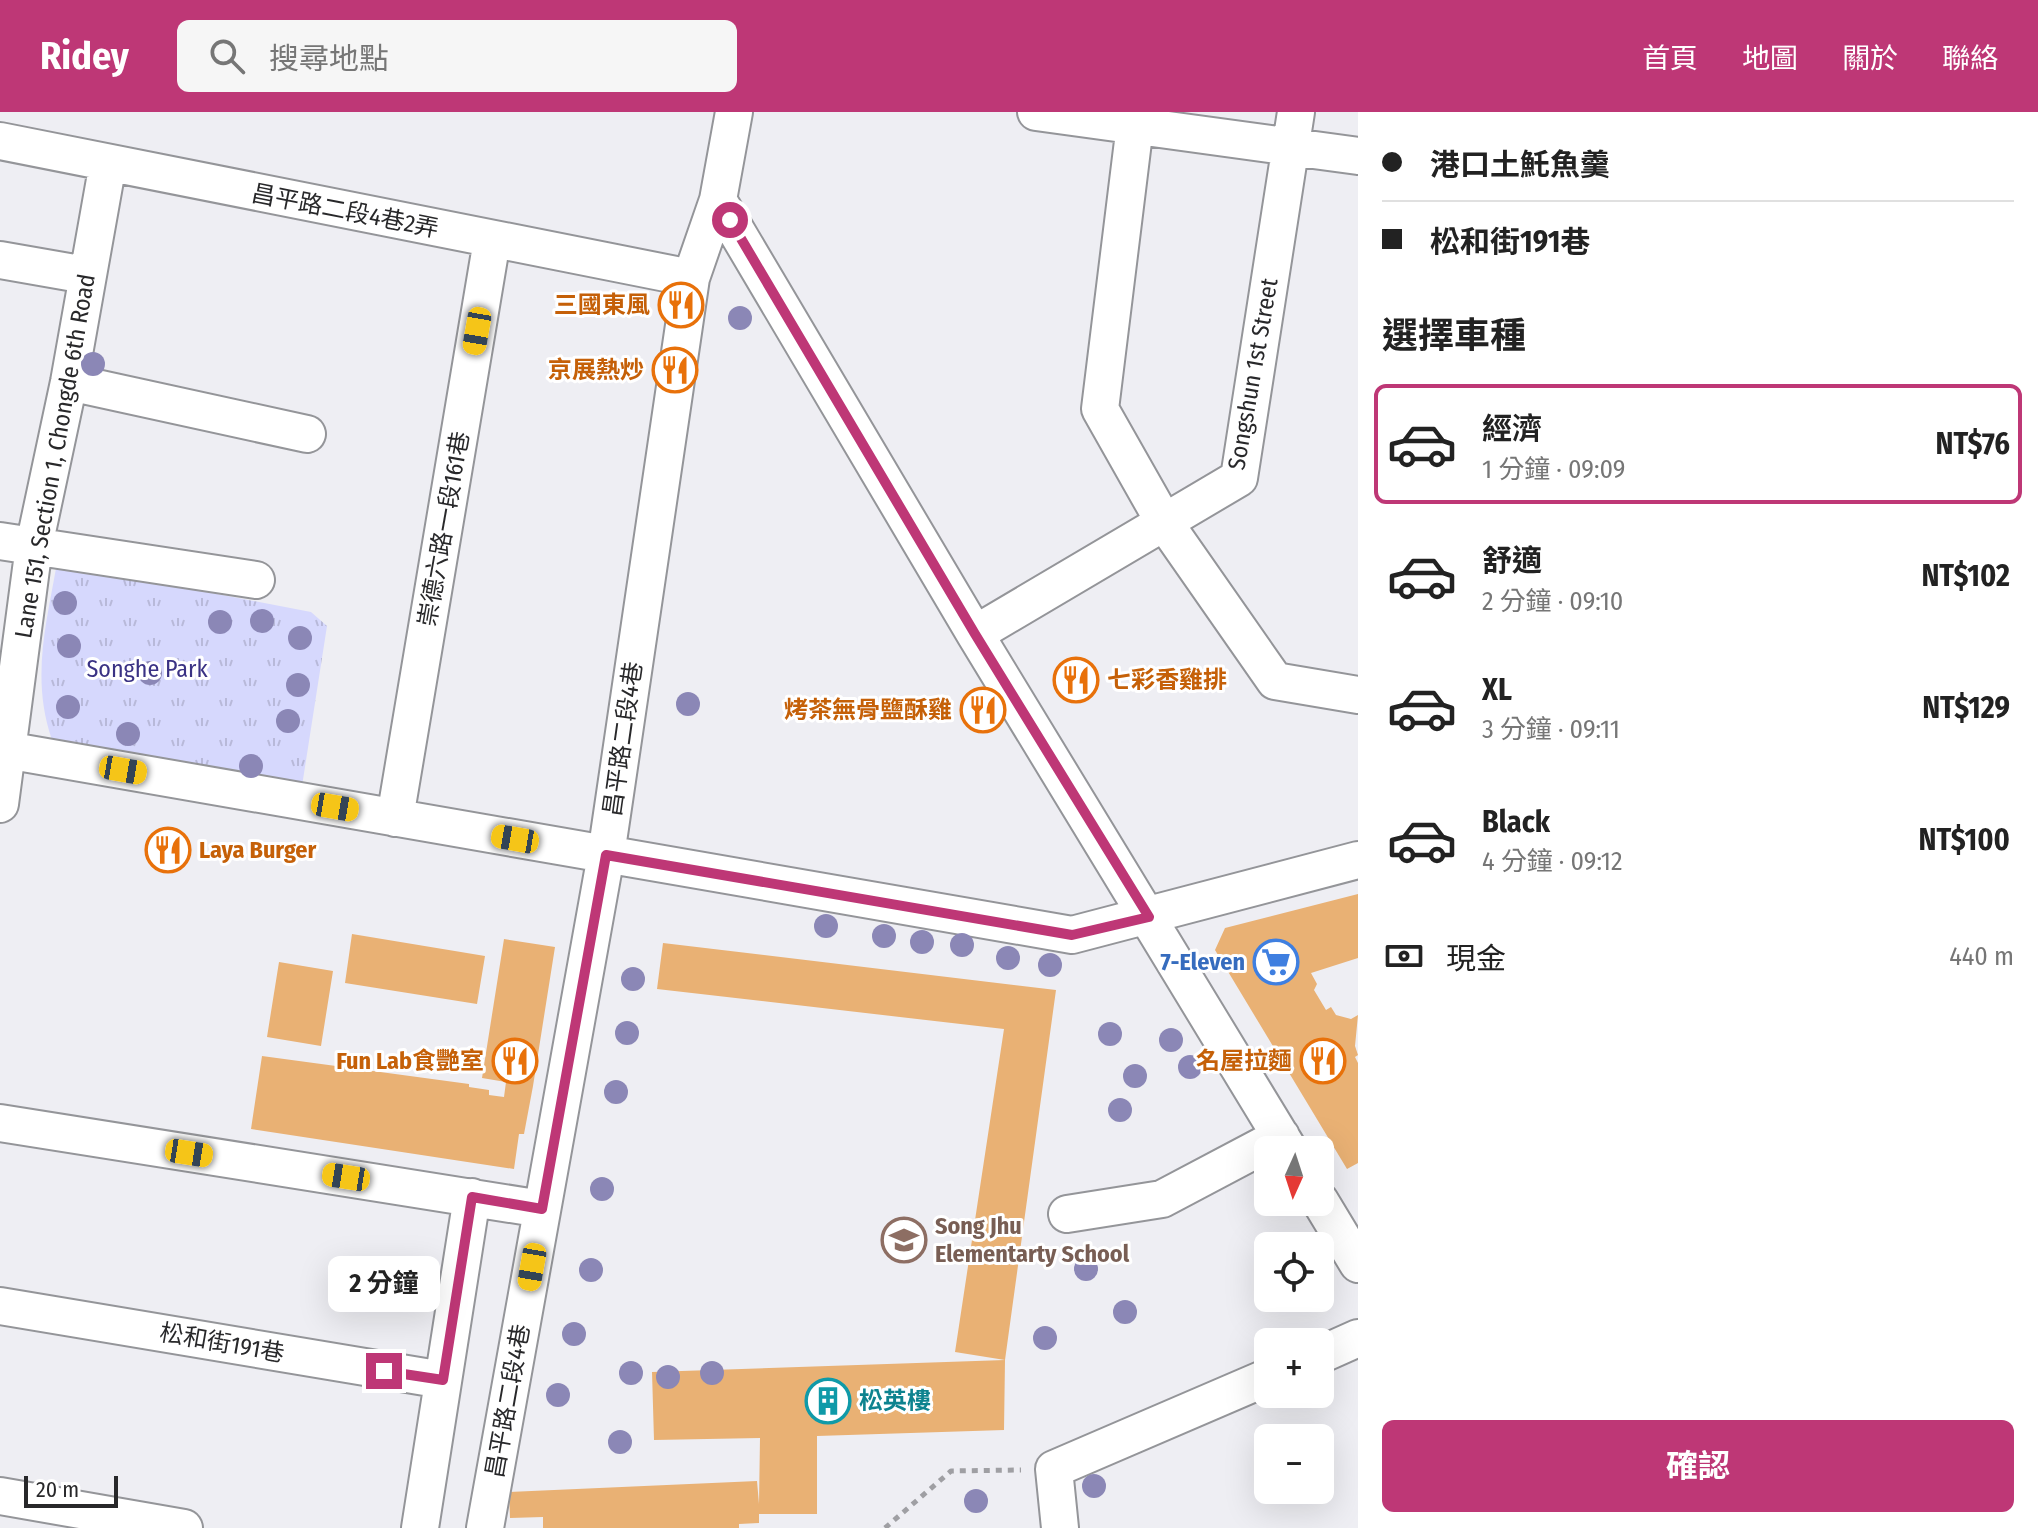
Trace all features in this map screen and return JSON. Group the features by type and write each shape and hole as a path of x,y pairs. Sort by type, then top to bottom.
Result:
{"street":[{"name":"昌平路二段4巷","path":"485,1528 606,855 691,278 718,200 734,112"},
{"path":"1036,112 1135,125 1294,130 1358,156"},
{"path":"1135,125 1100,409 1164,522 1275,681 1358,695"},
{"name":"Songshun 1st Street","path":"975,634 1239,478 1294,130"},
{"name":"昌平路二段4巷2弄","path":"0,141 691,278"},
{"name":"Lane 151, Section 1, Chongde 6th Road","path":"0,804 17,543 69,382 108,163"},
{"path":"718,200 975,634 1281,1136"},
{"name":"崇德六路一段161巷","path":"395,818 492,240"},
{"path":"0,260 86,275"},
{"path":"69,382 307,434"},
{"path":"17,543 256,580"},
{"path":"5,749 1072,935 1358,860"},
{"path":"0,1123 542,1209"},
{"path":"1067,1214 1162,1199 1254,1157"},
{"path":"420,1528 472,1197"},
{"path":"1329,1216 1358,1264"},
{"name":"松和街191巷","path":"0,1306 443,1380"},
{"path":"1334,1349 1358,1338"},
{"path":"1060,1528 1054,1469 1254,1383"},
{"path":"0,1496 184,1528"}],"path":[{"path":"885,1528 951,1471 1054,1469"}],"green space":[{"name":"Songhe Park","path":"57,563 311,612 327,626 302,786 52,740 42,695 41,674"}],"building":[{"path":"1358,894 1358,958 1311,973 1317,984 1314,990 1326,1010 1331,1007 1336,1015 1351,1019 1358,1015 1355,1046 1358,1055 1355,1057 1358,1063 1358,1163 1347,1169 1334,1147 1334,1136 1327,1136 1215,950 1225,928"},
{"path":"352,934 485,956 477,1004 345,983"},
{"path":"504,939 555,947 533,1086 524,1134 519,1134 514,1169 251,1129 262,1056 469,1084 469,1087 489,1090 489,1095 504,1097 506,1082 482,1078"},
{"path":"663,943 1056,990 1005,1360 955,1352 1004,1029 657,989"},
{"path":"279,962 333,971 321,1046 267,1037"},
{"name":"松英樓","path":"1005,1360 1004,1430 817,1436 817,1514 759,1514 759,1523 739,1524 739,1528 543,1528 543,1517 510,1518 509,1492 757,1481 759,1504 760,1438 654,1440 652,1372"}],"place":[{"name":"三國東風","path":"681,305"},
{"name":"京展熱炒","path":"675,370"},
{"name":"七彩香雞排","path":"1076,680"},
{"name":"烤茶無骨鹽酥雞","path":"983,710"},
{"name":"Laya Burger","path":"168,850"},
{"name":"7-Eleven","path":"1276,962"},
{"name":"Fun Lab食艷室","path":"515,1061"},
{"name":"名屋拉麵","path":"1323,1061"},
{"name":"Song Jhu Elementarty School","path":"904,1240"},
{"name":"松英樓","path":"828,1401"}],"route":[{"path":"384,1371 443,1380 472,1197 542,1209 606,855 1072,935 1149,917 975,634 730,220"}]}
